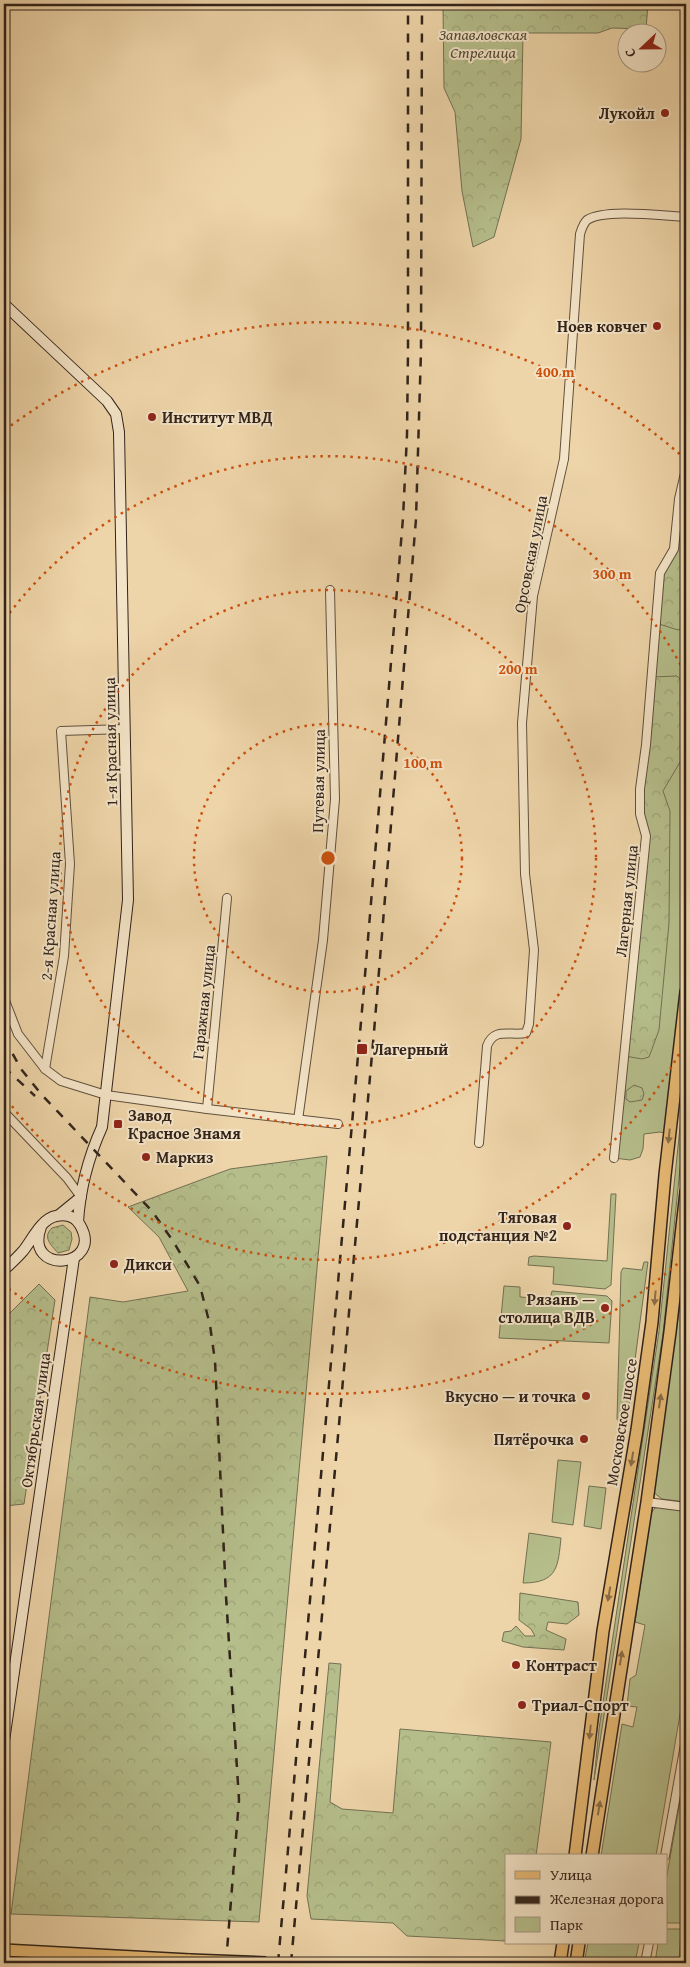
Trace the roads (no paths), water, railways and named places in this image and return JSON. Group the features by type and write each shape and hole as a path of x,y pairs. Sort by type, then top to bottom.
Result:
{"main road":[{"name":"Московское шоссе","path":"575,1854 600,1646 637,1430 652,1322 665,1175 683,1054 686,992"},
{"path":"592,1854 647,1502 670,1332 686,1192"},
{"path":"560,1963 563,1944"},
{"path":"576,1963 579,1944"},
{"path":"4,1950 266,1963"}],"street":[{"name":"Орсовская улица","path":"479,1143 486,1046 489,1041 500,1033 526,1033 529,1024 534,950 525,874 522,722 533,596 564,459 580,234 586,221 603,215 686,217"},
{"name":"1-я Красная улица","path":"4,304 107,401 116,414 120,432 128,900 102,1126 92,1150 80,1197 78,1222"},
{"name":"Лагерная улица","path":"614,1158 646,836 640,814 640,788 646,745 660,573 674,549 679,499 686,469"},
{"name":"Путевая улица","path":"298,1120 323,940 334,799 330,590"},
{"name":"2-я Красная улица","path":"45,1069 64,956 70,864 61,731 125,729"},
{"name":"Гаражная улица","path":"206,1109 227,898"},
{"path":"4,998 18,1034 45,1069 61,1081 106,1095 338,1124"},
{"path":"4,1112 67,1178 80,1197 59,1215"},
{"path":"21,1253 41,1227 52,1217 59,1215 73,1217 83,1231 84,1239 80,1253 74,1258 59,1262"},
{"path":"41,1227 38,1234 41,1250 46,1256 59,1262 65,1269 70,1282"},
{"path":"4,1270 26,1249 41,1250"},
{"name":"Октябрьская улица","path":"4,1741 74,1258"},
{"path":"647,1502 686,1507"},
{"path":"665,1854 686,1739"},
{"path":"645,1963 649,1944"}],"railway":[{"path":"278,1963 363,999 403,518 407,435 408,350 408,4"},
{"path":"291,1963 374,1032 416,519 421,350 422,4"},
{"path":"4,1038 21,1069 41,1094 152,1211 173,1241 200,1286 210,1325 215,1361 226,1596 239,1800 226,1963"},
{"path":"4,1067 35,1096"}],"place":[{"name":"Лукойл","path":"665,113"},
{"name":"Ноев ковчег","path":"657,326"},
{"name":"Институт МВД","path":"152,417"},
{"name":"Лагерный","path":"362,1049"},
{"name":"Завод Красное Знамя","path":"118,1124"},
{"name":"Маркиз","path":"146,1157"},
{"name":"Тяговая подстанция №2","path":"567,1226"},
{"name":"Дикси","path":"114,1264"},
{"name":"Рязань — столица ВДВ","path":"605,1308"},
{"name":"Вкусно — и точка","path":"586,1396"},
{"name":"Пятёрочка","path":"584,1439"},
{"name":"Контраст","path":"516,1665"},
{"name":"Триал-Спорт","path":"522,1705"}],"park label":[{"name":"Запавловская Стрелица","path":"483,43"}]}
